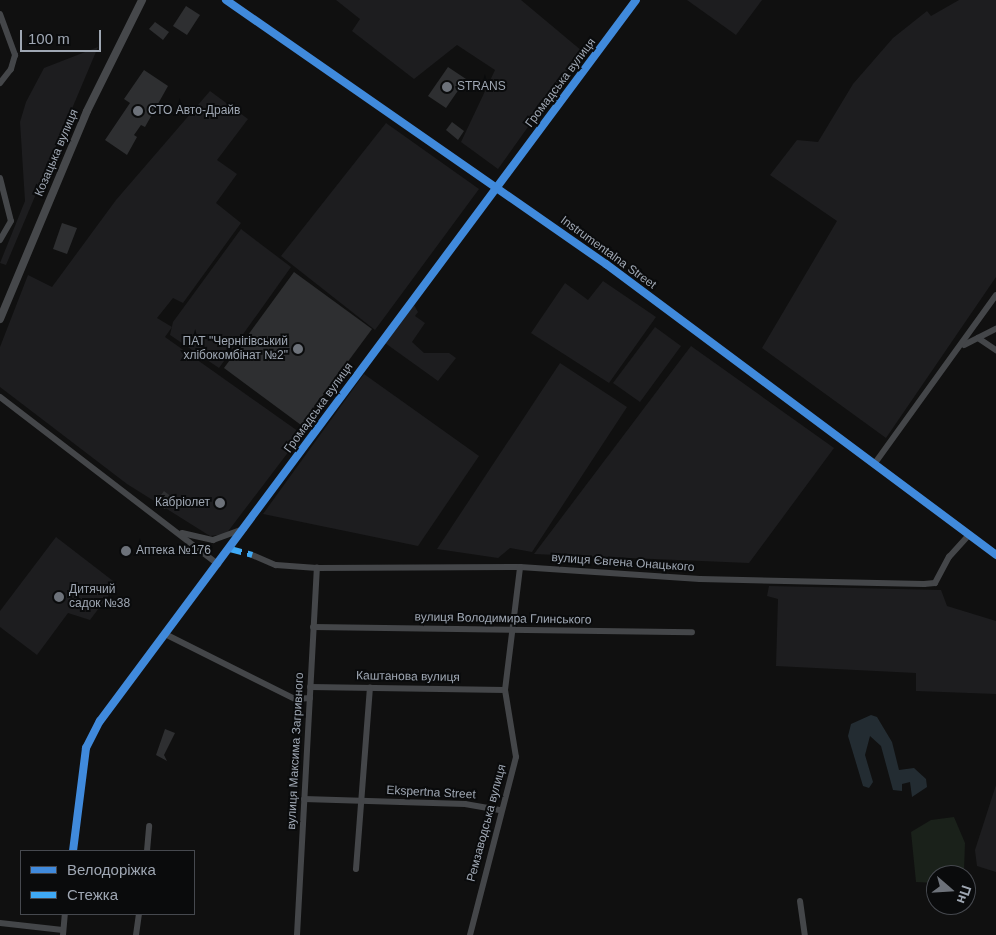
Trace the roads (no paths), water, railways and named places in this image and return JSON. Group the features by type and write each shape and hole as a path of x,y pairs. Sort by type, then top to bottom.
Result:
{"main road":[{"name":"Козацька вулиця","path":"0,319 87,111 142,0"}],"street":[{"name":"Instrumentalna Street","path":"226,0 497,188 875,463 996,555"},
{"name":"Громадська вулиця","path":"73,850 89,738 636,0"},
{"path":"0,14 15,55 12,69 0,83"},
{"path":"0,178 11,222 0,240"},
{"path":"875,463 963,346 996,295"},
{"path":"963,346 996,329"},
{"path":"978,338 996,350"},
{"path":"0,397 218,564"},
{"path":"172,529 204,541 245,529"},
{"name":"вулиця Євгена Онацького","path":"252,555 276,565 317,568 520,567 700,579 935,584 949,557 969,535"},
{"name":"Ремзаводська вулиця","path":"470,935 499,810 516,758 505,690 510,631 520,567"},
{"name":"вулиця Максима Загривного","path":"297,935 317,568"},
{"name":"вулиця Володимира Глинського","path":"313,626 510,631 692,632"},
{"path":"165,634 295,699 310,698"},
{"name":"Каштанова вулиця","path":"310,687 505,690"},
{"path":"356,869 370,688"},
{"name":"Ekspertna Street","path":"304,799 466,804 499,810"},
{"path":"147,850 149,826"},
{"path":"800,901 804,935"},
{"path":"0,923 63,932 65,915"},
{"path":"136,935 139,915"}],"place":[{"name":"STRANS","path":"447,87"},
{"name":"СТО Авто-Драйв","path":"138,111"},
{"name":"ПАТ \"Чернігівський хлібокомбінат №2\"","path":"298,349"},
{"name":"Кабріолет","path":"220,503"},
{"name":"Аптека №176","path":"126,551"},
{"name":"Дитячий садок №38","path":"59,597"}]}
